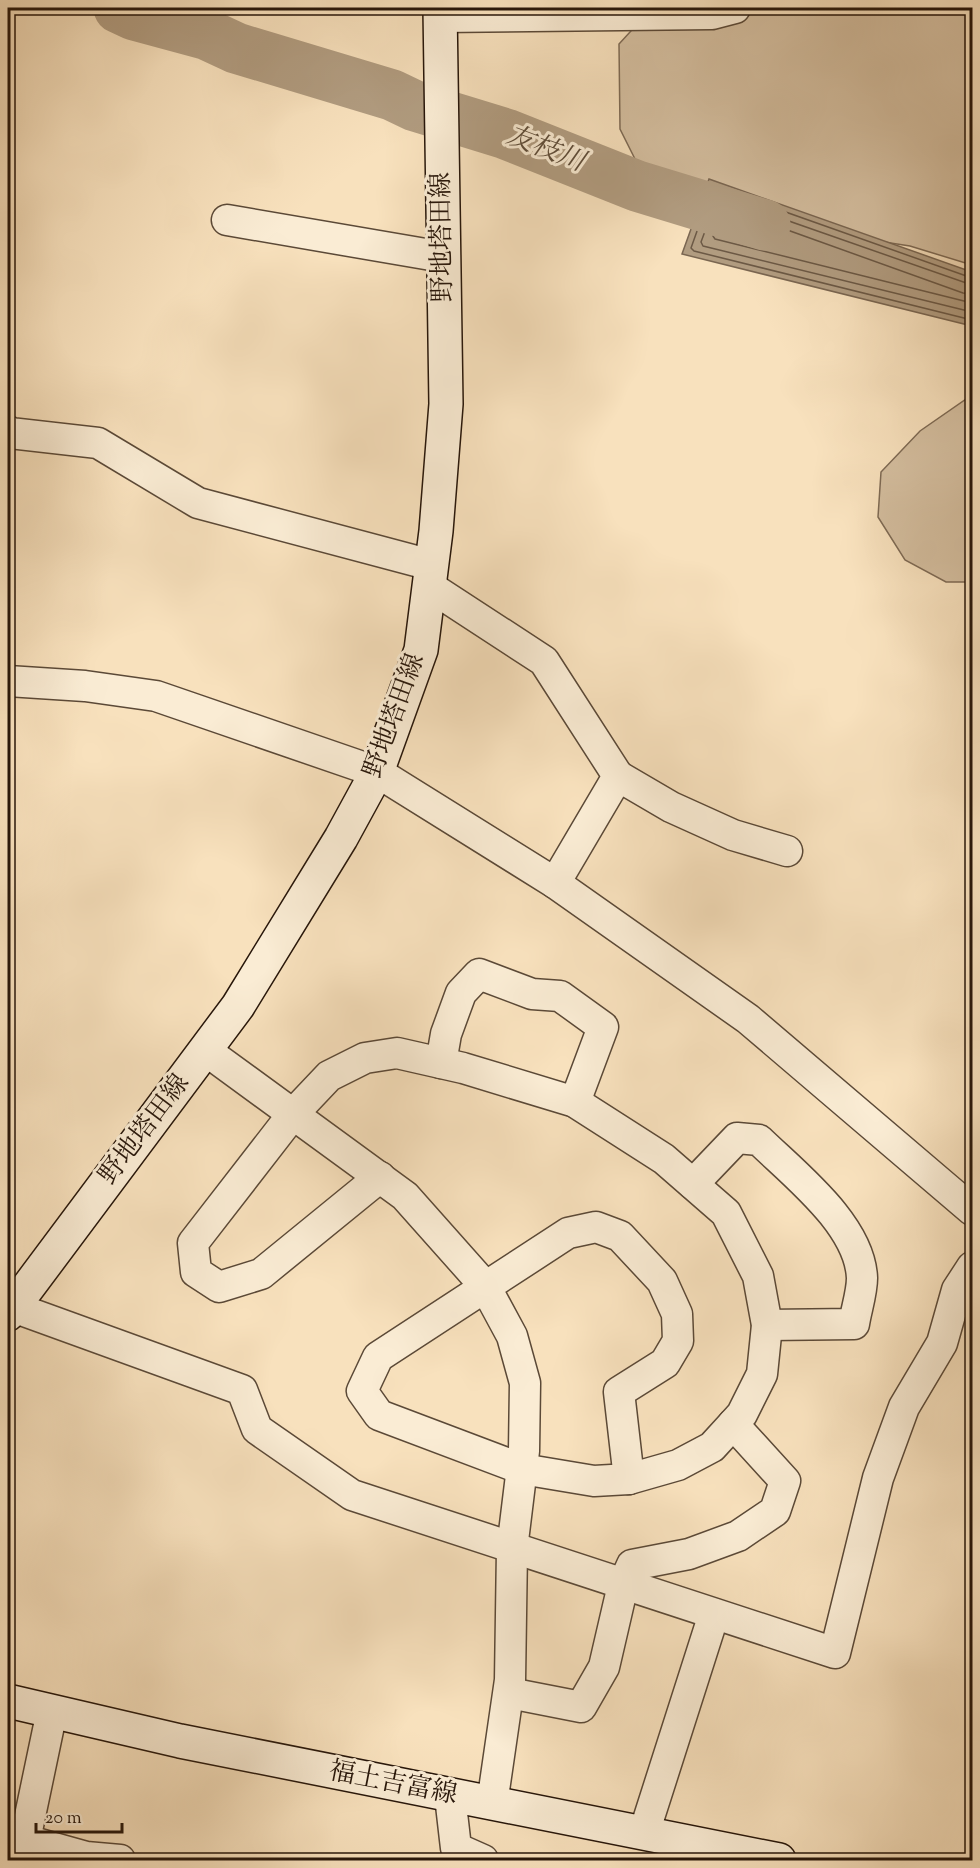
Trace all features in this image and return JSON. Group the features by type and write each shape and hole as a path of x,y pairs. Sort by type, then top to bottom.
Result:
{"main road":[{"name":"野地塔田線","path":"10,1310 238,1006 341,838 377,772 421,650 446,405 440,12"},
{"name":"福土吉富線","path":"8,1701 180,1741 779,1860"}],"street":[{"path":"440,12 712,14 735,8"},
{"path":"226,220 443,257"},
{"path":"8,430 10,433 98,443 198,503 430,576 544,661 618,776 671,807 733,836 786,851"},
{"path":"8,681 86,686 156,696 377,772 555,883 748,1019 972,1210"},
{"path":"555,883 618,776"},
{"path":"441,1063 446,1034 461,993 479,974 532,994 560,996 603,1027 575,1102"},
{"path":"205,1050 405,1196 485,1286 512,1336 525,1383 522,1468 512,1549 509,1693 492,1804"},
{"path":"380,1177 261,1274 219,1287 196,1272 193,1243 293,1114 329,1076 365,1058 397,1053 441,1063 575,1102 664,1159 726,1213 758,1276 767,1324 762,1374 742,1414 712,1447 678,1465 628,1479 594,1481 522,1468 379,1415 362,1391 378,1357 568,1233 596,1227 620,1236 662,1281 677,1314 678,1341 665,1363 619,1392 628,1479"},
{"path":"693,1184 737,1138 759,1140 836,1215 855,1248 862,1278 854,1324 767,1324"},
{"path":"10,1310 242,1390 257,1429 352,1495 835,1653 878,1478 904,1407 942,1343 957,1290 972,1267"},
{"path":"509,1693 581,1707 604,1667 623,1585 632,1566 689,1554 738,1536 775,1510 785,1481 733,1424"},
{"path":"644,1833 714,1614"},
{"path":"52,1711 20,1799 16,1848 120,1860"},
{"path":"450,1796 456,1848 483,1860"}],"shaded area":[{"path":"652,8 958,8 972,12 972,265 910,246 734,219 644,177 620,129 619,44"},
{"path":"972,395 972,582 946,582 905,560 878,517 881,472 920,431"}],"water":[{"path":"709,179 972,272 972,326 682,254"}],"waterway":[{"name":"友枝川","path":"119,8 134,15 208,35 236,48 392,95 415,106 506,134 637,186 765,225"}]}
